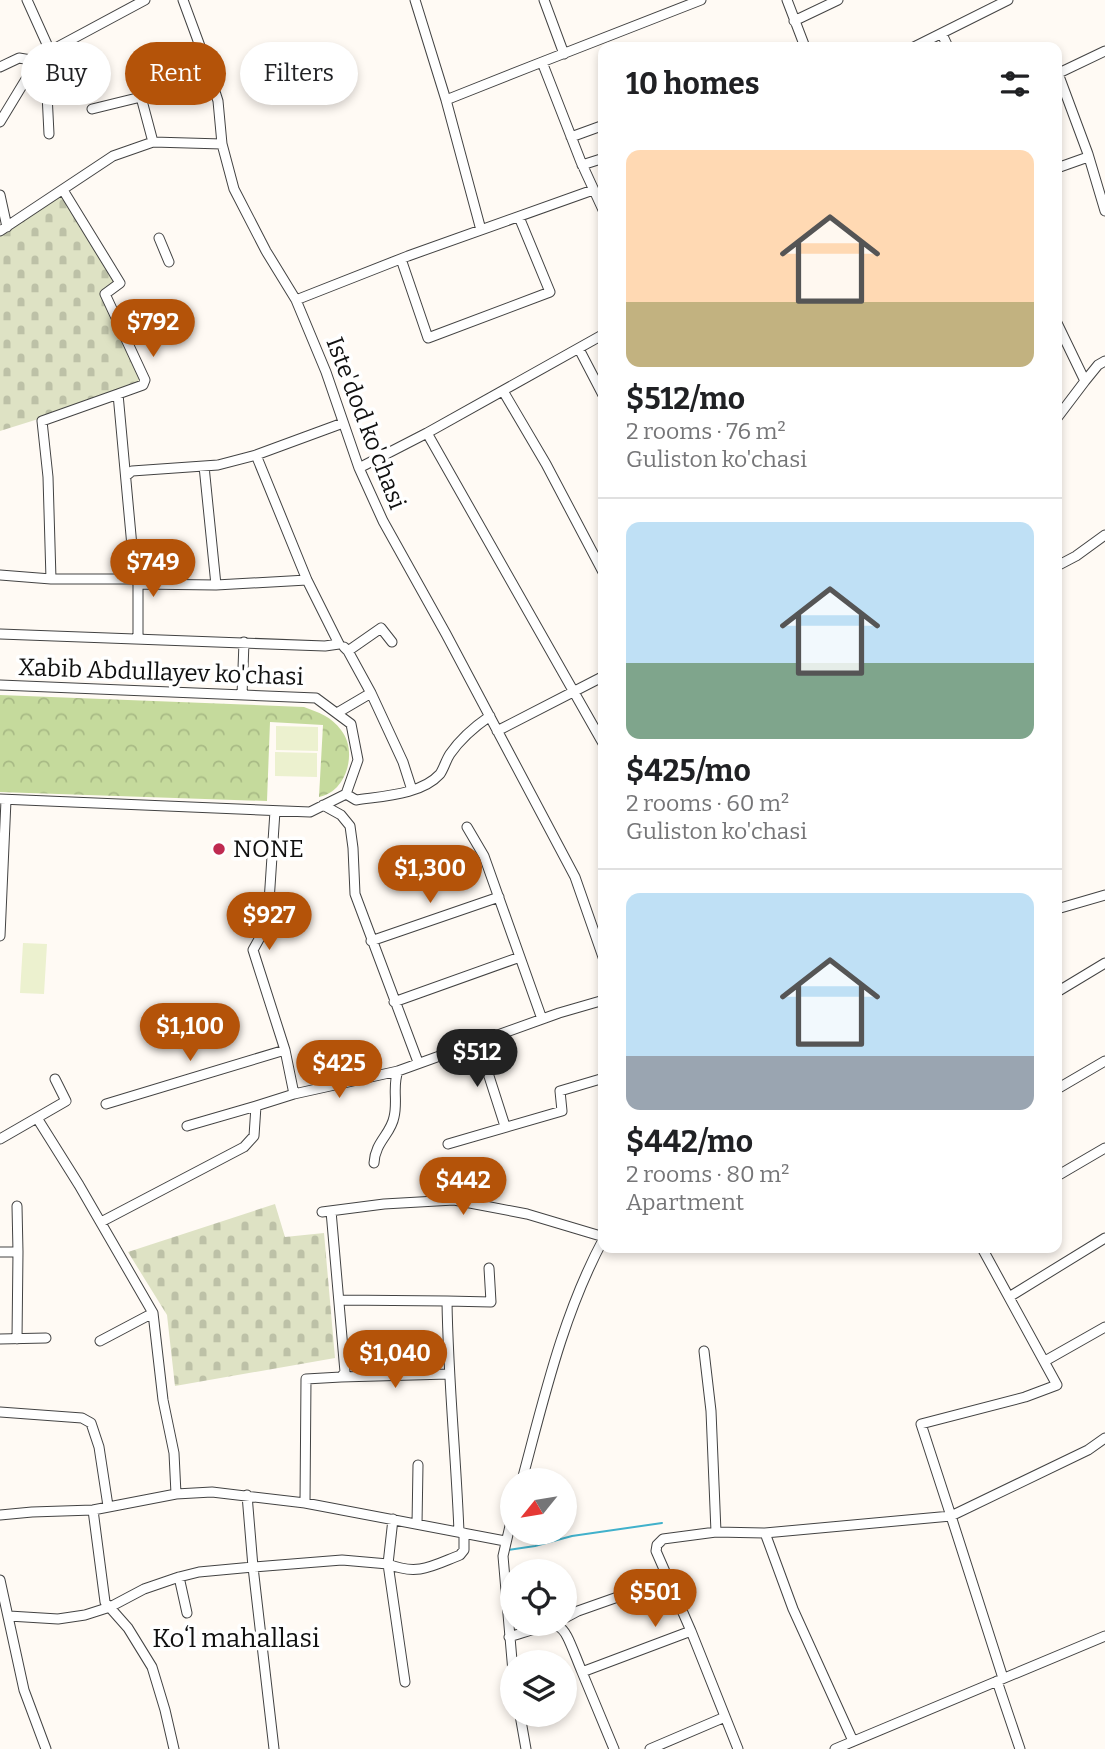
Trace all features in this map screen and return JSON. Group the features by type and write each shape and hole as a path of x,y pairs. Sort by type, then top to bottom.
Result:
{"street":[{"path":"27,0 46,42"},
{"path":"67,42 145,0"},
{"name":"Iste'dod ko'chasi","path":"183,0 218,101 222,144 234,189 296,300 326,372 359,468 383,521 576,877 598,942"},
{"path":"415,0 446,100 481,230"},
{"path":"544,0 564,54"},
{"path":"446,100 701,0"},
{"path":"787,0 802,42"},
{"path":"794,21 838,0"},
{"path":"925,42 1008,0"},
{"path":"942,34 946,42"},
{"path":"1062,72 1105,51"},
{"path":"0,67 21,58"},
{"path":"542,62 570,137 598,200"},
{"path":"0,122 21,87"},
{"path":"1062,92 1088,157 1105,211"},
{"path":"92,109 141,97 153,142"},
{"path":"48,105 49,134"},
{"path":"570,137 598,127"},
{"path":"0,195 7,227 113,156 153,142 222,144"},
{"path":"1062,167 1088,157"},
{"path":"582,165 598,160"},
{"path":"51,579 48,477 42,421 144,385 145,380 105,293 120,283 63,190"},
{"path":"296,300 593,190"},
{"path":"401,259 428,338 550,292 519,217"},
{"path":"159,238 169,262"},
{"path":"359,468 598,338"},
{"path":"1062,341 1085,381"},
{"path":"579,349 598,385"},
{"path":"1062,411 1098,365 1105,362"},
{"path":"503,391 598,554"},
{"path":"118,394 126,476 124,480 136,581 138,639"},
{"path":"126,476 132,471 218,465 256,455 343,424"},
{"path":"427,433 598,735"},
{"path":"256,455 307,580 339,644 348,651 371,693 403,762 412,790"},
{"path":"204,466 216,585"},
{"path":"1062,563 1105,535"},
{"path":"0,575 216,585 307,580"},
{"path":"348,651 381,628 392,642"},
{"path":"0,634 325,646 339,644"},
{"path":"242,695 244,642"},
{"path":"497,731 598,679"},
{"name":"Xabib Abdullayev ko'chasi","path":"0,685 316,698 337,713"},
{"path":"0,936 3,799 310,812 346,794 358,760 351,724 337,713 371,693"},
{"path":"346,794 356,800 412,790 439,775 470,730 490,716"},
{"path":"323,805 341,815 349,827 353,848 355,894 418,1062"},
{"path":"275,811 268,917 253,950 285,1051 294,1094"},
{"path":"467,827 484,856 542,1019"},
{"path":"1062,908 1105,895"},
{"path":"372,942 499,897"},
{"path":"394,1002 520,957"},
{"path":"1062,989 1105,963"},
{"path":"187,1126 294,1094 398,1071 598,1002"},
{"path":"478,1042 505,1126"},
{"path":"106,1104 285,1051"},
{"path":"1062,1086 1105,1060"},
{"path":"374,1163 375,1150 394,1118 394,1080 398,1071"},
{"path":"0,1139 66,1101 55,1079"},
{"path":"448,1144 562,1111 560,1091 598,1080"},
{"path":"101,1222 244,1147 254,1136 257,1106"},
{"path":"37,1118 153,1313 163,1400 174,1452 176,1494"},
{"path":"1062,1173 1105,1148"},
{"path":"341,1377 345,1372 339,1300 326,1211 454,1200 527,1214 598,1235"},
{"path":"17,1206 17,1339"},
{"path":"1009,1297 1105,1238"},
{"path":"525,1468 552,1366 586,1270 598,1248"},
{"path":"0,1252 18,1252"},
{"path":"985,1253 1058,1385 1025,1397 921,1424 1020,1749"},
{"path":"339,1300 491,1302 489,1268"},
{"path":"9,1616 58,1619 85,1615 110,1607 144,1589 199,1572 342,1560 388,1564 406,1571 428,1567 460,1555 464,1550 448,1374 447,1301"},
{"path":"100,1341 153,1313"},
{"path":"1045,1361 1105,1327"},
{"path":"0,1339 46,1338"},
{"path":"704,1351 711,1410 716,1532"},
{"path":"305,1503 306,1378 448,1374"},
{"path":"0,1412 82,1418 91,1423 99,1447 108,1506"},
{"path":"738,1749 691,1631 666,1577 656,1551 657,1545 670,1536 716,1532 765,1533 951,1516 1088,1450 1105,1438"},
{"path":"417,1524 418,1465"},
{"path":"0,1515 93,1510 176,1494 212,1492 305,1503 500,1540"},
{"path":"247,1495 274,1749"},
{"path":"93,1510 105,1602 128,1628 152,1667 174,1749"},
{"path":"393,1519 388,1564 405,1682"},
{"path":"765,1533 793,1609 853,1741"},
{"path":"504,1545 510,1650"},
{"path":"179,1577 187,1613"},
{"path":"577,1612 649,1586 666,1577"},
{"path":"0,1580 24,1690 46,1749"},
{"path":"582,1672 691,1631"},
{"path":"567,1636 614,1749"},
{"path":"835,1749 1105,1636"},
{"path":"650,1749 725,1717"},
{"path":"522,1727 526,1749"}],"green space":[{"path":"63,190 120,283 105,294 139,379 138,384 83,405 0,431 0,230"},
{"path":"0,695 304,707 329,718 341,730 349,749 347,770 337,787 329,794 319,797 323,725 270,722 267,801 0,792"},
{"path":"276,726 318,727 318,751 276,750"},
{"path":"275,752 317,753 317,777 275,776"},
{"path":"23,943 47,944 44,994 20,993"},
{"path":"275,1204 285,1237 324,1233 335,1358 175,1386 167,1315 128,1252"}],"waterway":[{"path":"508,1550 572,1536 662,1523"}],"place":[{"name":"NONE","path":"219,849"}],"district":[{"name":"Koʻl mahallasi","path":"236,1638"}]}
